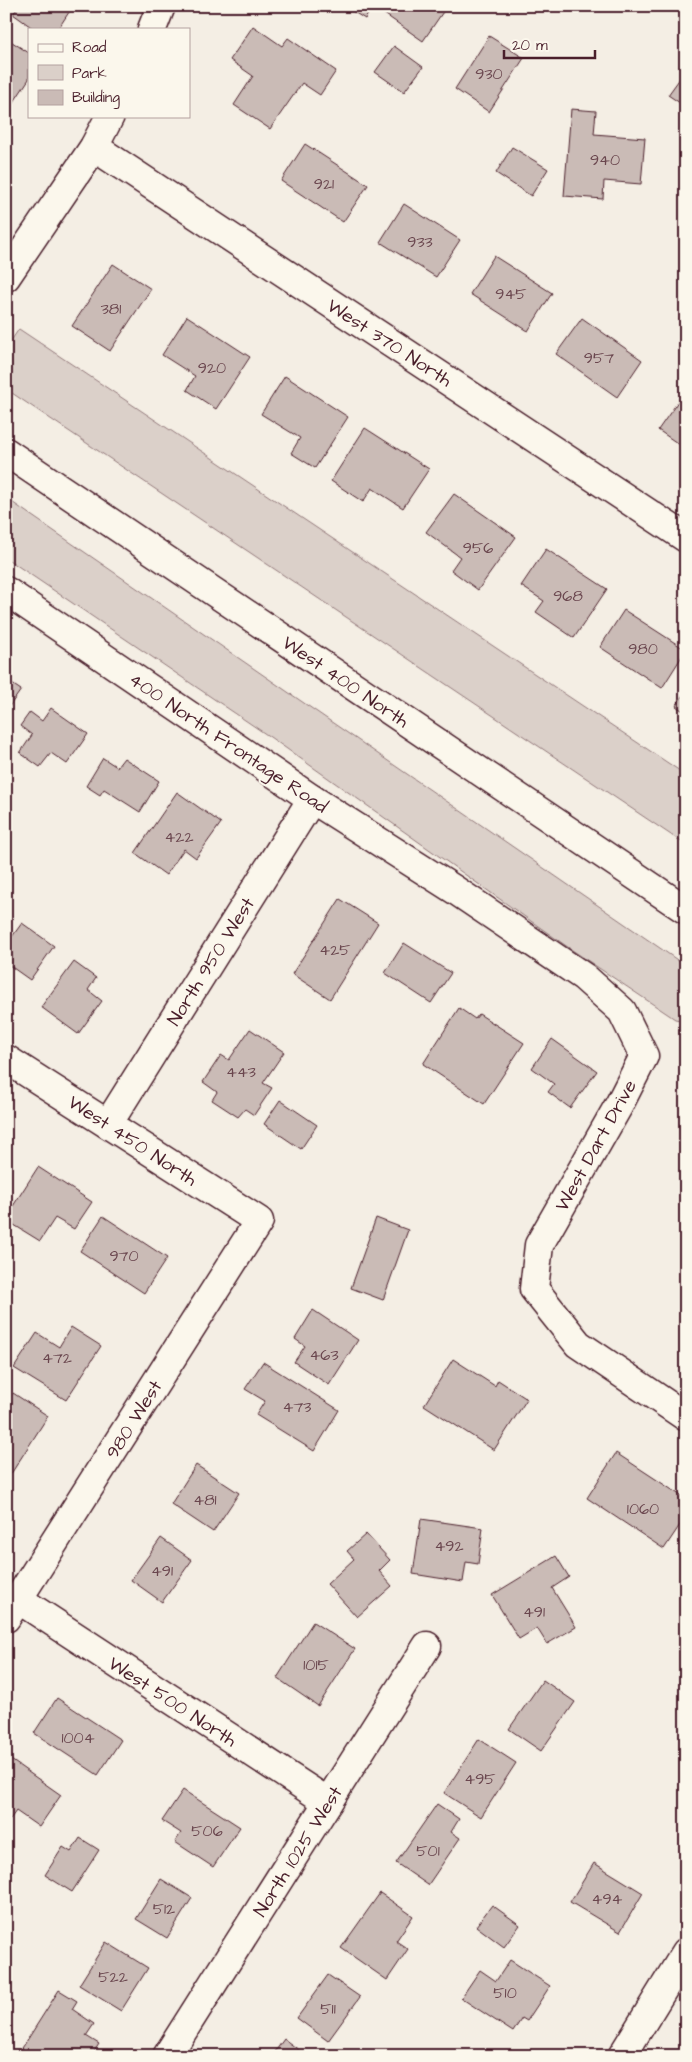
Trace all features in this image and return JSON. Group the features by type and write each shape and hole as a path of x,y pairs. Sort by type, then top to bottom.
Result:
{"street":[{"path":"152,28 161,6"},
{"path":"6,277 94,147 109,118"},
{"name":"West 370 North","path":"94,147 686,538"},
{"name":"West 400 North","path":"6,452 686,910"},
{"name":"400 North Frontage Road","path":"6,591 312,799 455,890"},
{"name":"North 950 West","path":"108,1124 312,799"},
{"name":"West Dart Drive","path":"455,890 584,977 622,1010 644,1056 619,1105 539,1244 534,1289 578,1344 686,1417"},
{"name":"West 450 North","path":"6,1060 259,1220"},
{"name":"980 West","path":"12,1609 259,1220"},
{"name":"West 500 North","path":"12,1609 328,1802"},
{"name":"North 1025 West","path":"167,2056 427,1646"},
{"path":"622,2056 686,1952"}],"green space":[{"path":"19,329 686,775 686,845 6,389 6,348"},
{"path":"6,498 686,966 686,1021 675,1019 572,950 270,737 6,558"}],"building":[{"path":"19,6 73,6 59,28 33,28 13,14"},
{"path":"350,6 373,6 365,19 349,9"},
{"path":"373,6 447,6 423,41"},
{"path":"253,26 282,46 288,38 336,71 320,95 302,83 270,129 234,105 253,76 230,60"},
{"path":"489,36 524,58 489,112 455,89"},
{"path":"6,38 28,52 28,81 6,114"},
{"path":"394,46 423,67 404,92 375,72"},
{"path":"686,70 686,107 668,95"},
{"path":"571,109 596,111 594,134 645,138 641,184 604,181 603,199 564,196"},
{"path":"305,144 368,185 343,222 281,181"},
{"path":"512,147 548,169 531,196 496,173"},
{"path":"404,204 460,240 436,277 380,242"},
{"path":"494,256 552,293 528,331 470,294"},
{"path":"113,264 151,289 110,351 72,326"},
{"path":"187,316 250,357 216,409 187,390 195,376 162,355"},
{"path":"582,318 642,360 617,397 556,354"},
{"path":"285,376 348,417 315,468 291,453 300,438 261,414"},
{"path":"686,390 686,449 658,430"},
{"path":"365,428 429,469 403,508 372,488 363,502 331,481"},
{"path":"454,494 516,537 478,590 451,570 460,557 426,532"},
{"path":"546,549 607,589 574,638 536,612 544,601 521,586"},
{"path":"624,610 686,650 662,688 600,647"},
{"path":"6,680 21,690 6,711"},
{"path":"686,690 686,713 676,706"},
{"path":"51,708 88,734 67,764 51,753 40,767 20,753 32,735 20,726 30,712 42,721"},
{"path":"103,758 117,767 124,758 159,781 140,812 104,789 100,795 86,786"},
{"path":"177,792 221,823 196,858 184,849 166,875 135,853"},
{"path":"340,899 378,923 330,999 292,974"},
{"path":"22,923 54,946 30,980 6,963 6,945"},
{"path":"404,943 451,973 431,1003 385,973"},
{"path":"74,962 96,978 88,990 102,1001 78,1034 41,1007"},
{"path":"459,1008 475,1019 479,1014 524,1043 484,1104 423,1064"},
{"path":"250,1029 284,1052 263,1083 272,1088 254,1115 245,1109 238,1117 212,1100 217,1092 203,1082 221,1055 229,1060"},
{"path":"552,1039 597,1071 570,1108 548,1092 554,1084 532,1068"},
{"path":"280,1100 317,1125 301,1149 264,1124"},
{"path":"38,1167 92,1202 74,1229 55,1218 40,1241 6,1220 6,1217"},
{"path":"103,1216 167,1258 144,1293 80,1251"},
{"path":"376,1218 408,1230 383,1300 351,1288"},
{"path":"313,1310 358,1340 329,1385 294,1362 305,1346 295,1339"},
{"path":"71,1327 101,1346 66,1400 14,1368 37,1333 59,1347"},
{"path":"453,1359 495,1386 498,1380 527,1399 494,1450 424,1405"},
{"path":"263,1362 339,1410 314,1451 256,1415 265,1401 245,1389"},
{"path":"13,1393 48,1416 7,1480 6,1403"},
{"path":"616,1453 686,1499 686,1516 664,1549 587,1498"},
{"path":"196,1465 239,1493 213,1532 171,1504"},
{"path":"421,1519 483,1528 478,1564 466,1562 463,1582 413,1574"},
{"path":"366,1534 390,1560 379,1571 392,1586 357,1617 327,1584 354,1559 347,1551"},
{"path":"161,1538 192,1560 162,1602 131,1580"},
{"path":"556,1556 569,1577 552,1588 576,1627 547,1644 537,1628 519,1639 492,1595"},
{"path":"313,1622 355,1649 318,1706 277,1678"},
{"path":"543,1680 575,1702 541,1751 509,1729"},
{"path":"57,1698 121,1740 98,1775 34,1733"},
{"path":"479,1739 516,1763 481,1817 444,1793"},
{"path":"11,1760 61,1795 39,1827 16,1811 6,1825 6,1767"},
{"path":"183,1790 240,1827 213,1867 175,1842 181,1833 162,1821"},
{"path":"437,1804 459,1819 451,1832 460,1838 428,1885 396,1863"},
{"path":"80,1838 99,1850 72,1892 45,1875 63,1847 71,1852"},
{"path":"594,1863 643,1893 620,1932 570,1902"},
{"path":"161,1879 192,1898 167,1938 136,1919"},
{"path":"380,1893 413,1916 396,1941 408,1949 387,1980 341,1948"},
{"path":"492,1905 520,1925 504,1947 476,1926"},
{"path":"106,1942 148,1968 121,2011 79,1985"},
{"path":"510,1960 550,1986 527,2021 522,2018 513,2032 461,1998 480,1970 496,1981"},
{"path":"328,1975 360,1997 328,2041 297,2018"},
{"path":"59,1990 77,2001 72,2009 94,2024 86,2036 99,2044 91,2056 23,2056 19,2053"},
{"path":"284,2039 307,2056 272,2056"},
{"path":"686,2044 686,2056 677,2056"}]}
